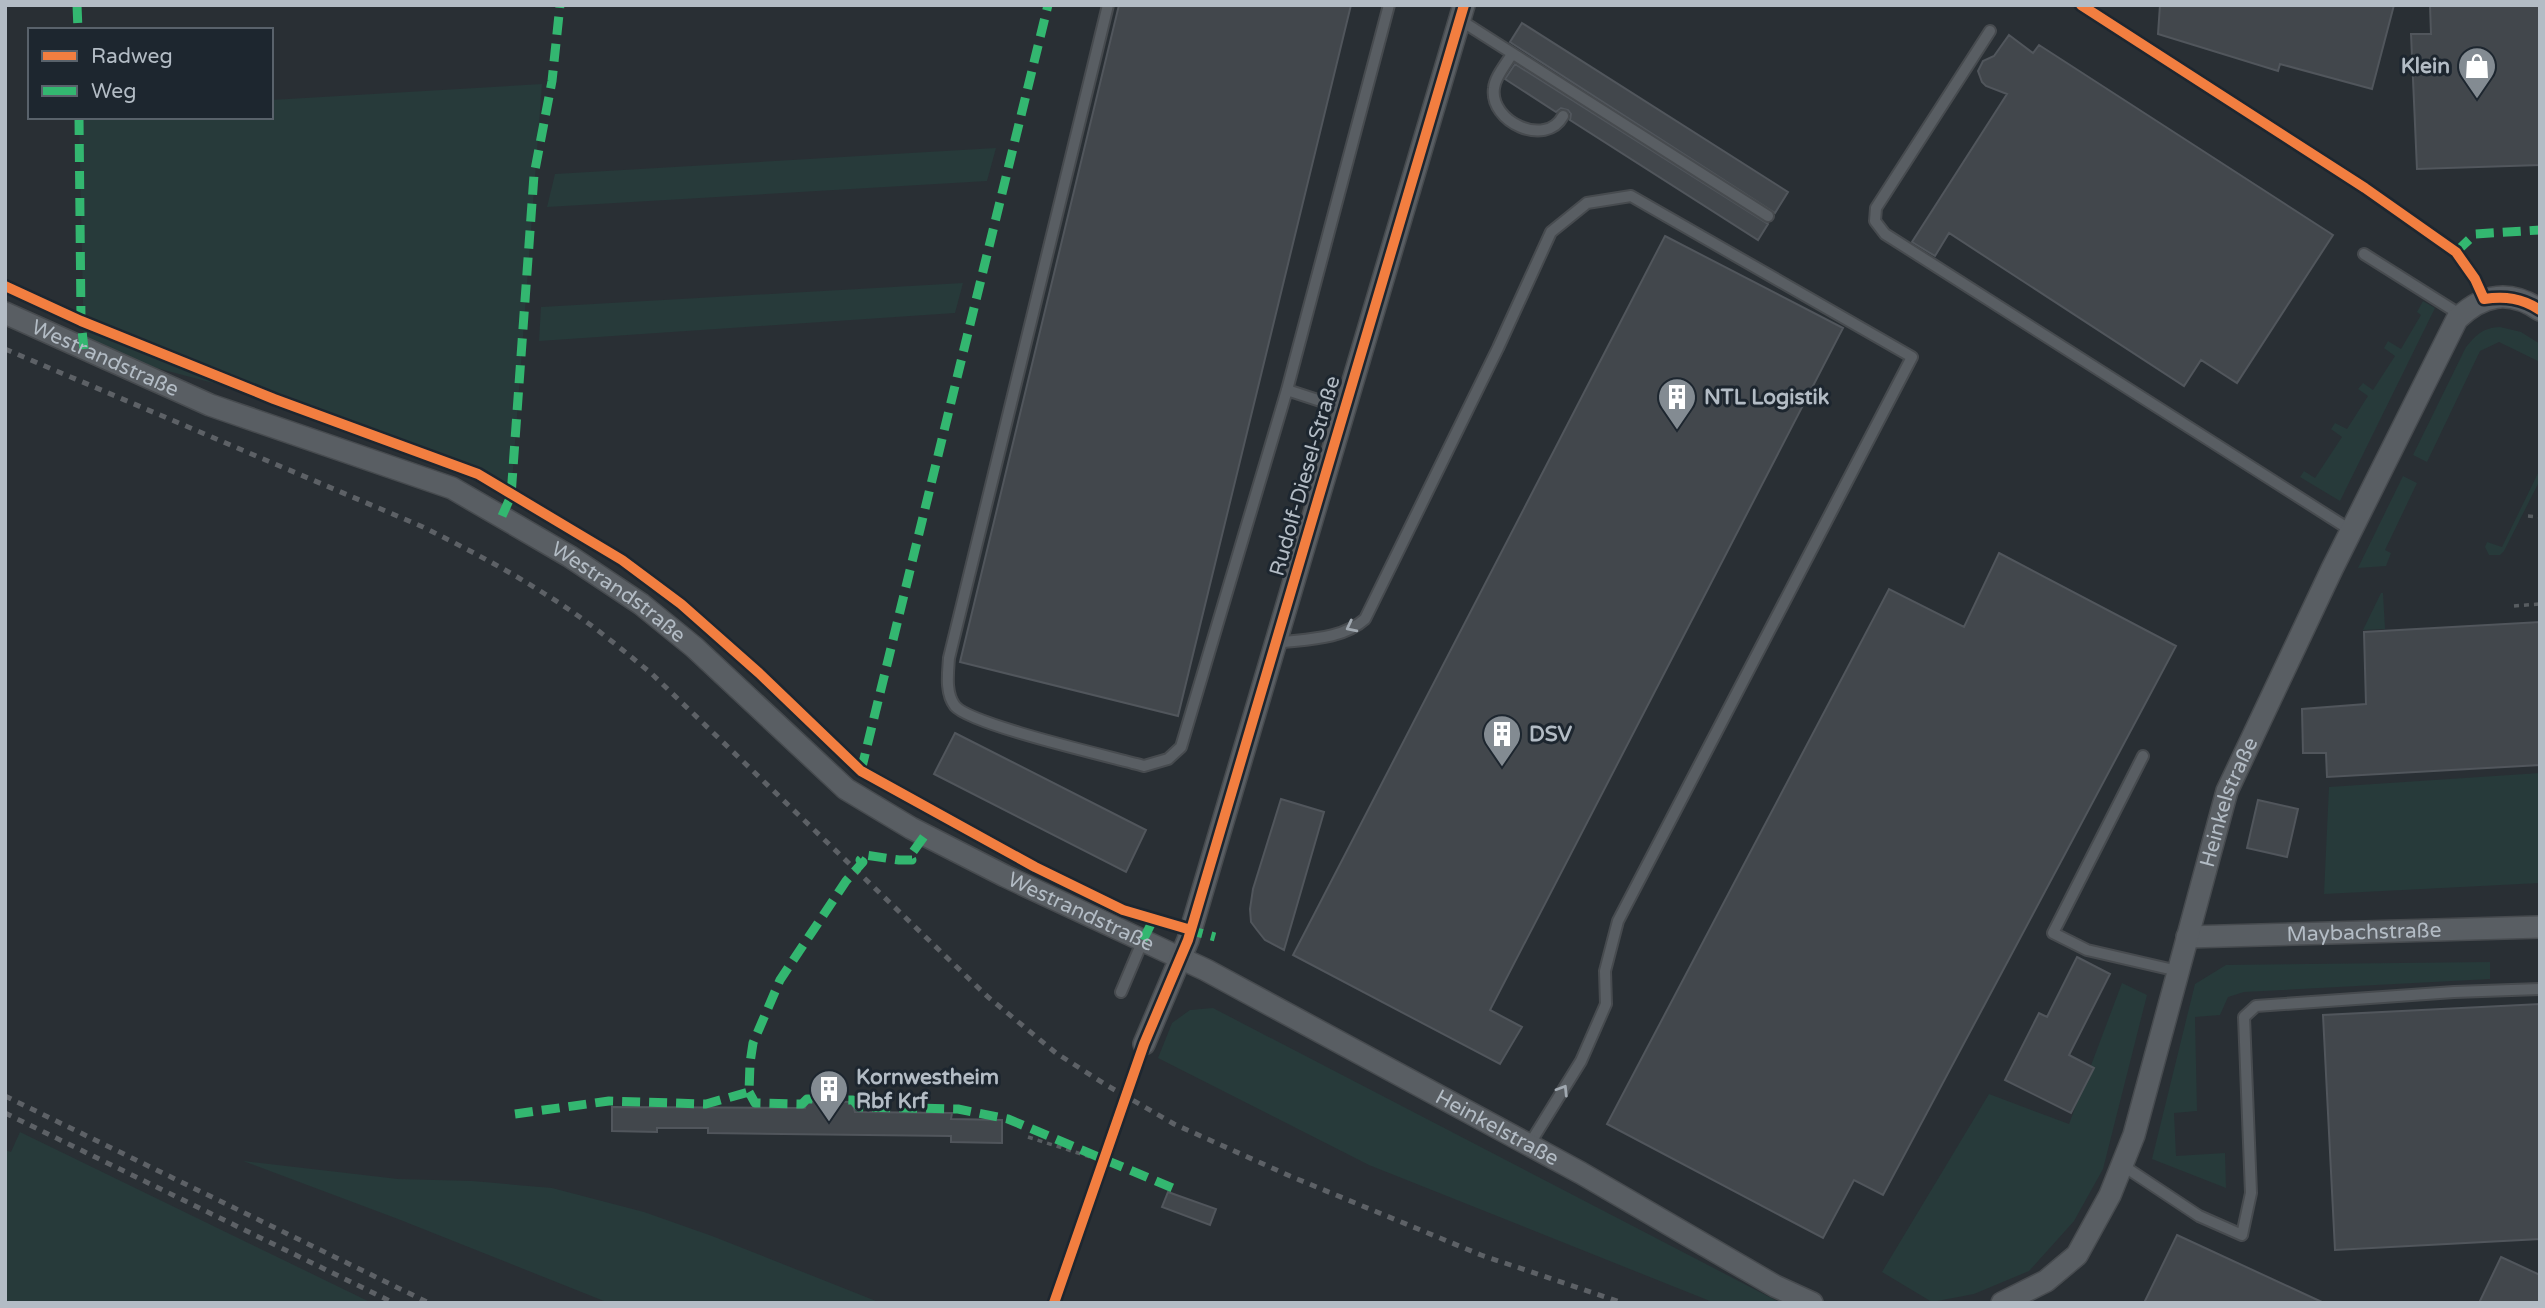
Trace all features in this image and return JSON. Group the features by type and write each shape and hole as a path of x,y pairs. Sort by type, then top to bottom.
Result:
{"street":[{"name":"Rudolf-Diesel-Straße","path":"1144,1044 1181,957 1462,12"},
{"name":"Heinkelstraße","path":"2002,1303 2046,1281 2077,1255 2110,1195 2134,1135 2227,791 2438,356 2461,315 2484,299 2501,296 2516,298 2540,310"},
{"name":"Westrandstraße","path":"5,313 210,405 452,488 569,556 641,604 694,647 846,789 911,828 1005,876 1181,957"},
{"name":"Maybachstraße","path":"2187,937 2540,927"},
{"name":"Heinkelstraße","path":"1181,957 1529,1145 1775,1286 1812,1303"}],"lane":[{"path":"1108,5 949,659 947,686 955,706 981,721 1144,766 1168,759 1181,747 1287,390 1389,5"},
{"path":"1462,12 1512,54 1768,216"},
{"path":"1990,31 1876,208 1875,221 1885,234 2352,531"},
{"path":"1512,54 1494,86 1494,97 1501,113 1513,123 1532,131 1546,131 1558,125 1563,116"},
{"path":"1276,643 1334,635 1357,626 1365,619 1498,348 1551,232 1587,203 1631,196 1912,356 1618,921 1605,971 1606,1004 1581,1061 1529,1145"},
{"path":"2364,254 2461,315"},
{"path":"1287,390 1345,409"},
{"path":"2143,757 2053,933 2087,950 2178,971"},
{"path":"1121,992 1143,940"},
{"path":"2122,1165 2199,1216 2242,1235 2251,1193 2244,1017 2256,1006 2454,992 2540,989"}],"path":[{"path":"2528,516 2540,517"},
{"path":"2514,606 2540,604"},
{"path":"1028,1137 1103,1161"}],"shaded area":[{"path":"542,84 511,496 478,474 274,399 84,349 79,119 273,119 273,100"},
{"path":"996,148 987,181 547,207 555,174"},
{"path":"963,283 955,313 539,341 541,307"},
{"path":"2423,301 2435,308 2340,501 2300,477 2304,471 2315,478 2342,437 2331,429 2335,423 2347,429 2368,396 2358,389 2363,383 2373,390 2395,356 2384,348 2388,341 2401,349 2421,315 2417,312"},
{"path":"2500,327 2521,332 2540,344 2540,362 2499,342 2480,351 2427,462 2413,455 2466,347 2481,332"},
{"path":"2540,469 2540,480 2504,551 2500,555 2489,555 2485,547 2487,542 2502,547"},
{"path":"2403,476 2417,483 2385,550 2391,553 2386,566 2358,568"},
{"path":"2381,593 2385,629 2363,630"},
{"path":"2540,773 2540,883 2324,894 2329,787"},
{"path":"2490,962 2490,979 2244,992 2228,997 2220,1015 2195,1017 2197,1111 2174,1113 2176,1156 2225,1153 2226,1188 2152,1159 2195,984 2226,965"},
{"path":"2122,983 2147,995 2103,1169 2074,1221 2029,1271 1974,1294 1932,1302 1882,1272 1989,1094 2069,1124"},
{"path":"1213,1008 1781,1303 1715,1303 1369,1165 1158,1058 1172,1023 1190,1010"},
{"path":"20,1132 372,1303 5,1303 5,1150 11,1152"},
{"path":"243,1161 398,1179 472,1181 552,1188 644,1212 881,1303 609,1303"}],"building":[{"path":"1119,5 1351,5 1178,716 960,662"},
{"path":"2160,5 2394,5 2372,89 2280,64 2278,71 2158,34"},
{"name":"Klein","path":"2430,5 2540,5 2540,165 2417,169 2411,34 2431,34"},
{"path":"1522,23 1788,192 1775,213 1510,42"},
{"path":"2009,35 2033,53 2039,45 2333,235 2237,383 2201,360 2184,386 1949,233 1935,256 1912,242 2007,94 1986,86 1978,71 1983,61 1994,56"},
{"path":"1515,64 1768,224 1758,240 1570,120 1571,114 1568,110 1561,108 1556,112 1505,79"},
{"path":"1665,236 1843,328 1490,1010 1522,1027 1500,1064 1293,955"},
{"path":"1999,553 2176,646 1883,1195 1854,1180 1823,1238 1607,1124 1889,589 1964,627"},
{"path":"2540,622 2540,765 2327,777 2326,753 2303,753 2302,709 2366,704 2364,632"},
{"path":"955,733 1146,830 1126,872 934,774"},
{"path":"1281,799 1324,812 1284,950 1265,940 1251,922 1250,909 1253,889"},
{"path":"2258,800 2298,809 2287,857 2247,848"},
{"path":"2077,957 2110,974 2069,1055 2094,1068 2071,1113 2005,1080 2039,1013 2047,1017"},
{"path":"2540,1004 2540,1239 2335,1250 2323,1015"},
{"path":"807,1101 852,1102 855,1112 952,1113 951,1119 1002,1120 1002,1143 951,1142 951,1136 708,1133 708,1128 657,1128 657,1132 612,1131 612,1107 805,1108"},
{"path":"1168,1192 1216,1209 1210,1225 1162,1207"},
{"path":"2177,1235 2324,1303 2144,1303"},
{"path":"2501,1257 2540,1275 2540,1303 2479,1303"}],"railway":[{"path":"5,349 423,527 500,567 559,603 652,674 988,997 1056,1053 1108,1086 1174,1124 1290,1176 1481,1255 1623,1303"},
{"path":"5,1096 429,1303"},
{"path":"5,1113 394,1303"}],"marked path":[{"path":"77,5 78,28"},
{"path":"502,516 511,496 534,175 552,81 560,5"},
{"path":"861,771 1048,5"},
{"path":"79,119 81,321 84,349"},
{"path":"2456,252 2475,234 2540,230"},
{"path":"515,1114 609,1101 706,1104 749,1092 753,1043 780,980 846,881 863,862 860,860 865,855 912,860 910,856 925,835"},
{"path":"1143,940 1153,920"},
{"path":"1185,929 1215,937"},
{"path":"749,1092 755,1103 802,1104 807,1099 853,1100 859,1107 958,1109 1008,1119 1175,1189"}],"cycle path":[{"path":"1054,1303 1144,1044 1188,940 1464,5"},
{"path":"2081,5 2365,188 2456,252 2475,279 2484,299 2513,299 2540,310"},
{"path":"5,286 81,321 274,399 478,474 622,560 681,604 759,673 861,771 1035,867 1123,910 1191,930"}],"place":[{"name":"Klein","path":"2477,100"},
{"name":"NTL Logistik","path":"1677,431"},
{"name":"DSV","path":"1502,768"},
{"name":"Kornwestheim Rbf Krf","path":"829,1123"}]}
